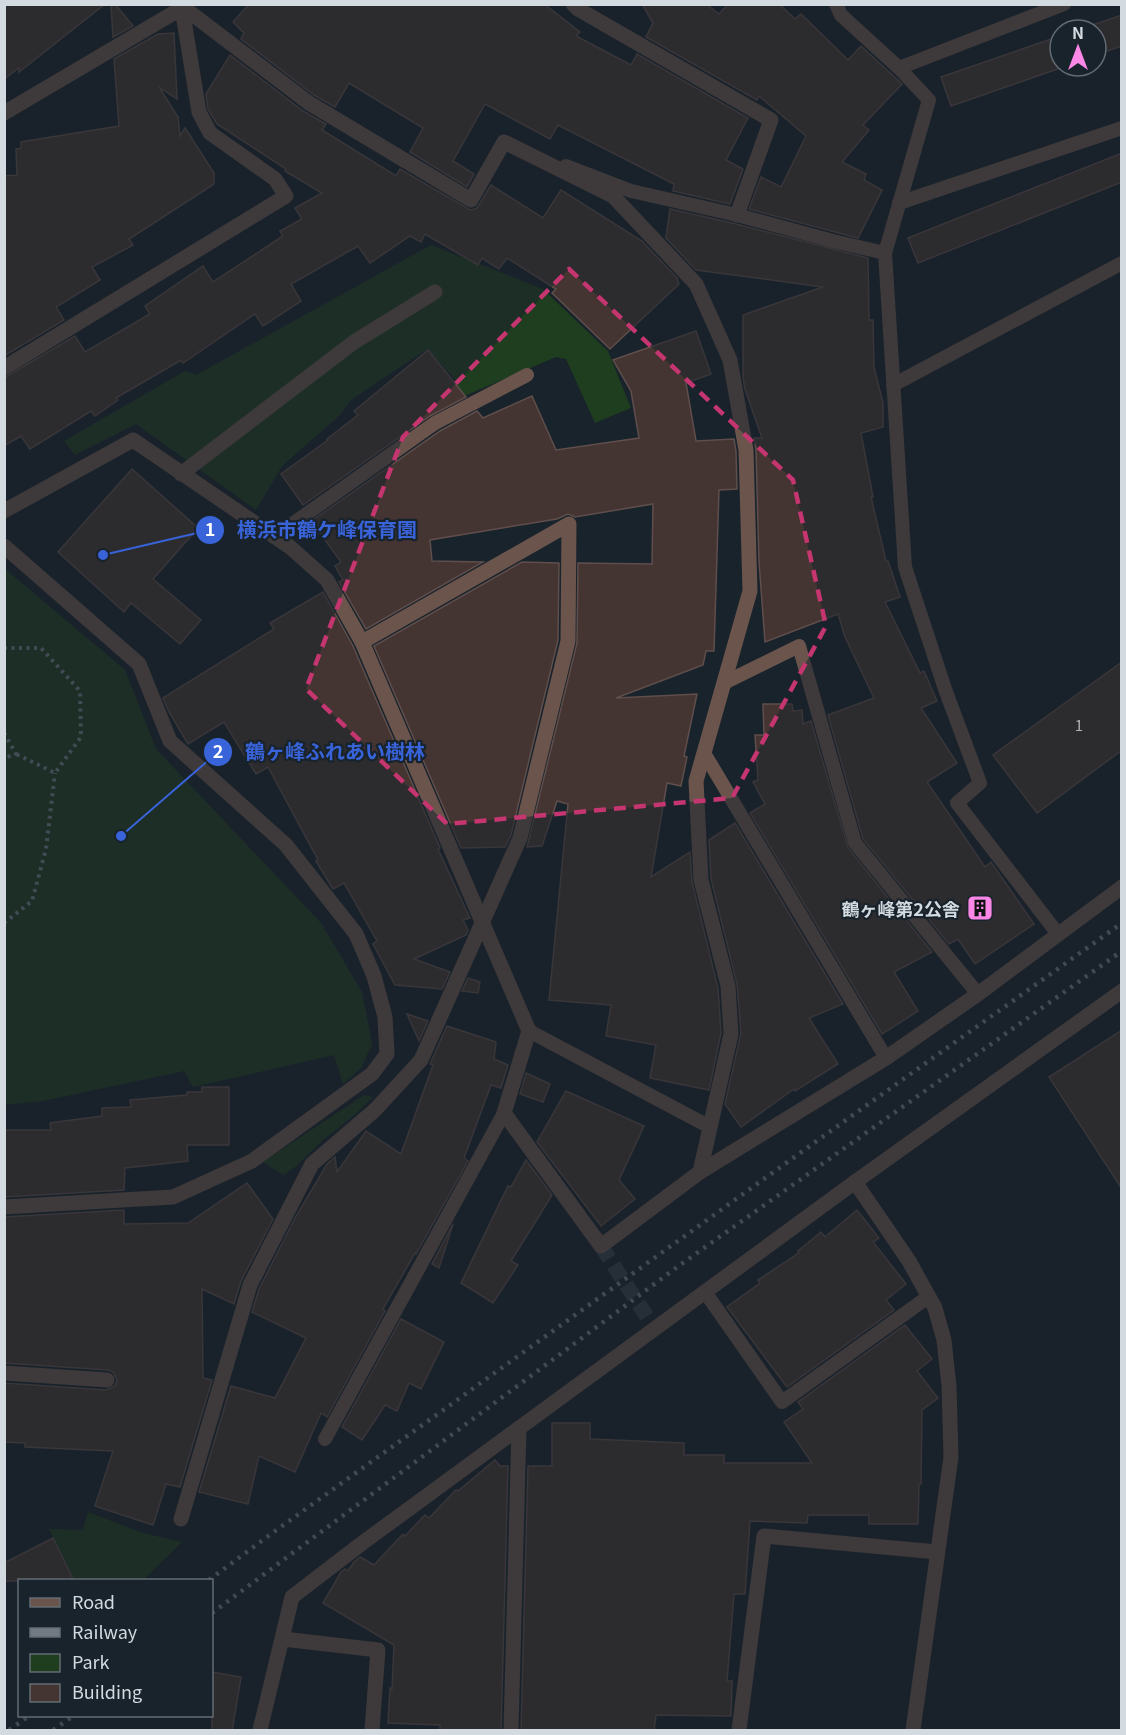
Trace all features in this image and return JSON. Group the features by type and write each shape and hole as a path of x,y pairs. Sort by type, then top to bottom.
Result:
{"street":[{"path":"573,4 771,120 737,215"},
{"path":"4,113 180,6"},
{"path":"180,6 309,103 471,200 504,142 614,196 696,284 730,360 746,450 750,591 696,781 701,880 728,987 731,1034 700,1172"},
{"path":"4,368 286,196 275,178 210,133 199,112 180,6"},
{"path":"181,474 354,342 435,292"},
{"path":"4,511 133,440 290,547 327,580 363,642 529,1031 504,1113 601,1246 700,1172 886,1058 978,994 1122,886"},
{"path":"181,1519 250,1285 312,1164 375,1110 421,1060 520,838 568,641 569,524 363,642"},
{"path":"4,546 139,664 170,741 286,845 356,934 374,976 385,1017 387,1054 372,1074 252,1161 173,1197 4,1207"},
{"path":"260,1731 292,1597 855,1182 1122,991"},
{"path":"372,1074 393,1091"},
{"path":"855,1182 909,1261 935,1308 944,1340 951,1457 913,1731"},
{"path":"4,1373 107,1380"},
{"path":"511,1731 519,1428"},
{"path":"738,1731 764,1536 937,1552"},
{"path":"283,1639 378,1650 372,1731"}],"lane":[{"path":"836,4 841,15 899,68 929,100 885,253 905,567 945,688 980,783 957,803 1058,934"},
{"path":"899,68 1064,4"},
{"path":"899,203 1122,128"},
{"path":"504,142 631,191 737,215 885,253"},
{"path":"893,385 1122,262"},
{"path":"274,537 435,423 527,375"},
{"path":"724,683 799,646 855,843 978,994"},
{"path":"704,753 886,1058"},
{"path":"529,1031 710,1127"},
{"path":"325,1439 504,1113"},
{"path":"705,1292 782,1402 928,1297"}],"path":[{"path":"4,648 41,648 80,692 81,737 55,773 46,849 32,901 4,923"},
{"path":"4,733 16,754 55,773"},
{"path":"4,758 16,754"}],"highlighted area":[{"path":"569,269 793,480 826,626 732,798 447,824 306,689 403,437"}],"green space":[{"path":"431,245 543,289 608,351 631,408 595,423 566,359 556,357 462,397 457,382 427,349 351,400 339,416 282,466 256,510 136,424 75,455 64,441 185,371 196,375"},
{"path":"4,568 125,670 156,749 321,923 362,992 372,1044 361,1068 343,1084 334,1055 193,1087 184,1071 43,1101 5,1105"},
{"path":"364,1095 373,1097 294,1168 283,1175 263,1162"},
{"path":"88,1512 143,1533 182,1542 144,1579 69,1579 73,1577 49,1529 83,1530"}],"building":[{"path":"4,4 105,4 19,72 19,68 4,79"},
{"path":"111,4 115,4 133,26 113,37"},
{"path":"249,4 544,4 580,32 576,36 631,65 637,54 748,118 726,160 743,169 730,204 673,191 674,184 558,125 550,139 485,104 453,161 474,174 467,187 410,152 423,128 349,83 335,107 314,95 241,39 244,33 233,22"},
{"path":"642,4 706,4 719,14 728,4 779,4 795,19 801,14 848,60 861,46 902,84 863,125 869,130 842,162 866,174 864,180 882,190 858,238 749,209 761,177 781,187 806,136 759,96 757,100 646,37 653,23"},
{"path":"1122,15 1122,46 1108,51 1108,20"},
{"path":"174,33 177,99 159,87 178,117 180,136 185,128 214,173 214,184 129,239 133,245 92,267 100,280 56,307 64,320 4,356 4,176 17,175 16,149 21,148 21,142 119,126 114,59 158,34"},
{"path":"1048,40 1048,72 951,106 941,77"},
{"path":"230,55 303,111 326,124 322,130 396,176 400,169 470,210 479,205 491,185 543,218 561,190 642,241 677,278 679,284 610,349 552,293 556,289 507,258 499,269 482,258 478,265 425,234 421,242 410,236 370,263 358,246 291,284 301,301 263,326 255,314 183,363 181,360 116,398 118,400 95,416 91,411 30,449 21,436 4,446 4,378 75,336 85,352 150,314 145,306 203,266 213,282 283,236 280,231 302,219 295,208 322,193 285,171 286,169 217,124 208,109 206,94"},
{"path":"1122,153 1122,182 918,263 908,238"},
{"path":"670,209 868,258 869,320 873,320 874,367 883,403 883,427 861,433 873,497 871,497 886,561 888,561 900,597 885,602 920,673 924,671 937,701 921,708 957,763 927,782 985,867 991,862 1034,924 975,964 958,939 949,944 863,839 828,715 874,698 845,637 838,614 765,642 754,438 762,438 743,377 743,315 823,287 696,270 666,238"},
{"path":"696,331 711,374 686,383 696,441 734,439 736,451 737,489 719,490 714,651 706,651 703,665 616,698 697,694 684,756 687,757 681,786 667,783 651,877 690,852 692,882 718,988 721,1033 709,1090 650,1078 656,1045 606,1036 611,1005 549,1000 568,804 557,801 542,846 527,847 577,643 578,563 652,564 653,504 575,517 568,514 557,519 430,540 432,561 483,562 366,629 339,582 343,580 335,566 341,562 313,520 440,431 477,411 483,418 532,396 556,450 639,438 631,391 613,360"},
{"path":"428,350 466,397 430,416 303,505 281,474 358,415 354,411"},
{"path":"132,469 198,528 153,579 201,620 180,644 131,603 124,612 58,552"},
{"path":"522,562 559,563 558,640 511,835 505,847 461,848 374,646"},
{"path":"323,592 353,646 440,848 438,849 470,918 463,920 468,930 466,935 414,959 450,972 442,989 395,985 373,944 377,941 344,883 333,889 316,861 318,860 268,767 256,774 224,722 188,744 163,698 274,629 270,623"},
{"path":"1122,662 1122,750 1037,813 993,755"},
{"path":"763,704 792,704 793,711 802,710 803,724 811,721 848,848 932,952 894,972 918,1011 882,1034 750,813 765,804 753,782 758,780 755,735 764,735"},
{"path":"735,823 843,1004 809,1018 838,1064 795,1091 794,1089 741,1127 725,1104 741,1033 737,984 711,879 709,840"},
{"path":"468,978 480,982 478,993 462,991"},
{"path":"407,1014 428,1021 419,1041"},
{"path":"447,1026 496,1042 494,1059 508,1065 501,1088 491,1085 464,1158 468,1161 383,1309 385,1311 327,1417 321,1413 295,1472 259,1456 248,1504 199,1492 231,1386 275,1398 306,1338 252,1312 259,1289 295,1218 327,1164 335,1157 337,1172 366,1131 401,1154 433,1065 430,1064"},
{"path":"1122,1030 1122,1189 1049,1077"},
{"path":"526,1073 550,1084 543,1102 520,1094"},
{"path":"202,1087 229,1087 229,1145 187,1145 188,1161 125,1168 124,1190 4,1197 4,1130 51,1130 50,1123 102,1116 102,1108 131,1107 130,1100 187,1095 187,1092 202,1092"},
{"path":"566,1091 644,1126 619,1180 635,1199 601,1226 537,1142"},
{"path":"526,1160 552,1195 511,1261 518,1265 493,1303 461,1283 508,1186 511,1187"},
{"path":"247,1183 273,1219 241,1281 234,1304 202,1289 203,1378 212,1380 180,1487 166,1484 153,1525 95,1506 113,1451 25,1447 25,1443 4,1442 4,1383 106,1390 115,1386 117,1380 113,1372 108,1370 4,1363 4,1217 124,1210 124,1224 188,1223"},
{"path":"857,1210 879,1238 873,1242 906,1284 886,1300 894,1310 787,1387 727,1307 760,1283 758,1280 799,1253 798,1251 821,1232 825,1237"},
{"path":"453,1224 439,1268 432,1264"},
{"path":"401,1319 444,1342 421,1389 409,1383 397,1411 385,1405 362,1440 342,1427"},
{"path":"905,1325 932,1359 917,1371 938,1398 922,1410 918,1524 869,1524 869,1515 808,1515 807,1523 750,1521 745,1594 734,1594 727,1681 732,1681 731,1716 656,1715 654,1731 521,1731 528,1466 552,1466 552,1423 590,1423 590,1439 684,1443 684,1455 724,1455 724,1463 812,1463 784,1422 803,1409 798,1402"},
{"path":"495,1460 500,1466 508,1466 501,1731 440,1731 440,1725 388,1723 394,1645 323,1603 341,1572 345,1569 348,1571 360,1557 374,1565 403,1534 405,1536 425,1515 429,1518 456,1490 458,1491"},
{"path":"53,1538 73,1579 4,1581 4,1563"},
{"path":"213,1672 241,1677 232,1731 212,1731"}],"tunnel":[{"path":"601,1246 655,1329"}],"railway":[{"path":"210,1579 1122,923"},
{"path":"213,1612 680,1265 1122,951"},
{"path":"9,1730 28,1717"},
{"path":"53,1730 72,1717"}],"place":[{"name":"横浜市鶴ケ峰保育園","path":"103,555"},
{"name":"鶴ヶ峰ふれあい樹林","path":"121,836"},
{"name":"鶴ヶ峰第2公舎","path":"980,908"}]}
